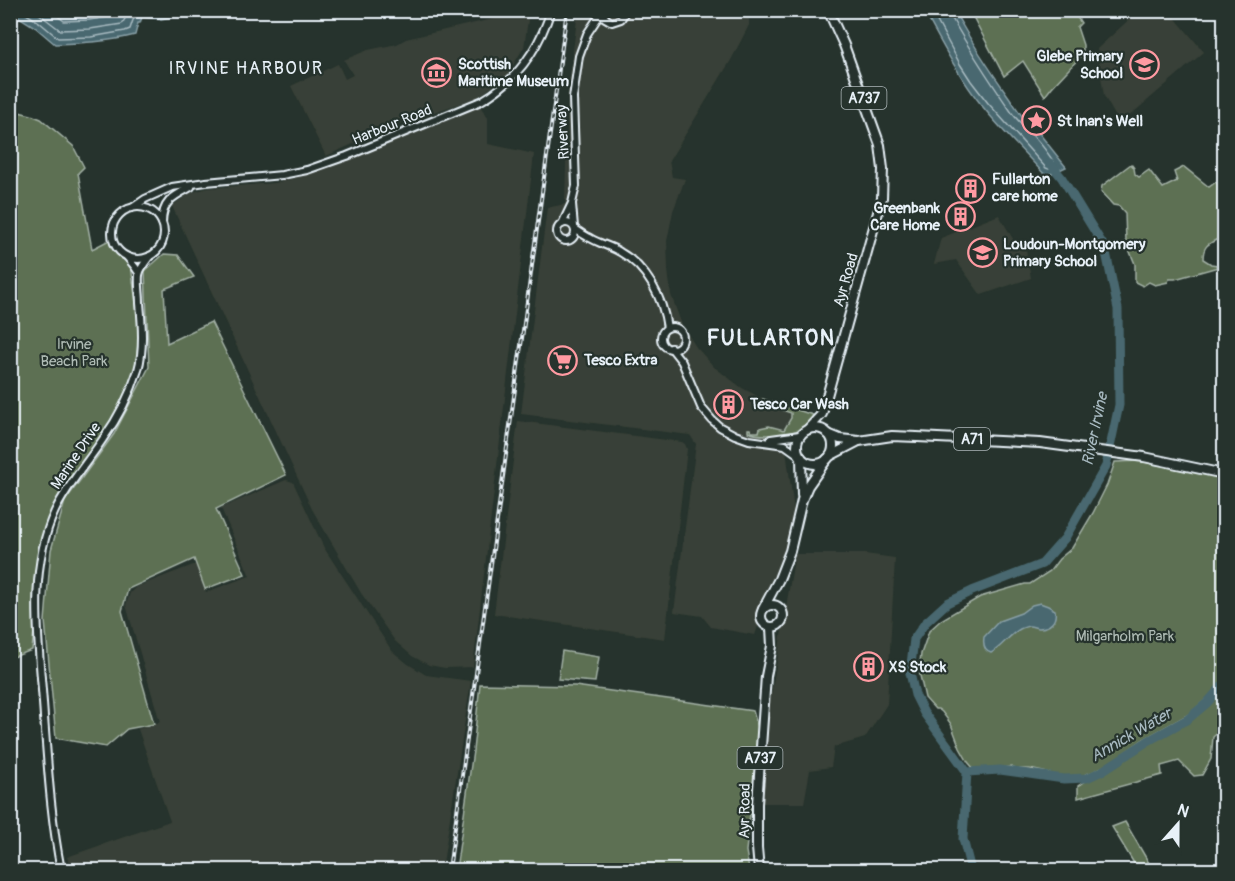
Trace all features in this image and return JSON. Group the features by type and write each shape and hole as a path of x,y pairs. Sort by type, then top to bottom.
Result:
{"main road":[{"name":"Ayr Road","path":"822,414 877,219 882,198 883,169 880,145 874,126 844,45 828,11"},
{"name":"A737","path":"808,429 822,414"},
{"name":"A737","path":"822,414 827,433"},
{"path":"808,429 820,429 827,433 833,445 828,457 818,464 813,464 800,456 797,445 800,435 808,429"},
{"name":"A71","path":"827,433 840,439 859,441 892,436 917,436 1040,443 1153,459 1224,474"},
{"name":"A71","path":"828,457 859,441"},
{"name":"A737","path":"800,456 802,500"},
{"name":"A737","path":"771,627 762,621 763,609 790,551 802,500 808,486 828,457"},
{"name":"A737","path":"778,579 776,598 784,615 780,624"},
{"path":"763,609 771,604 778,606"},
{"name":"Ayr Road","path":"759,870 757,804 766,676 772,646 780,624"},
{"path":"771,627 780,624"},
{"name":"Ayr Road","path":"771,627 772,646"}],"street":[{"name":"Harbour Road","path":"132,208 145,199 172,187 282,176 307,170 481,101 505,84 524,65 543,33 551,10"},
{"path":"603,10 607,20 612,22 618,21 624,10"},
{"name":"Riverway","path":"562,224 572,203 576,186 573,98 579,56 587,34 603,10"},
{"path":"593,27 607,20"},
{"name":"Harbour Road","path":"162,223 162,216 169,200 194,185"},
{"name":"Riverway","path":"572,203 574,228"},
{"path":"132,208 145,208 154,213 162,223 164,236 160,247 150,256 139,273 129,259 116,248 112,231 118,216 132,208"},
{"path":"591,239 563,241 557,235 558,227 570,223 591,239 622,253 636,264 648,278 660,300 670,328"},
{"path":"568,241 574,237 574,228"},
{"path":"122,253 130,258 138,259 150,256"},
{"name":"Marine Drive","path":"61,870 50,801 38,628 39,568 54,513 68,487 118,416 137,374 142,334 139,273"},
{"path":"680,345 671,348 665,346 662,338 664,331 670,328 682,334 680,345 682,362"},
{"path":"671,348 682,362 701,407 720,427 735,435 785,445 800,456"},
{"path":"758,441 800,435"}],"shaded area":[{"name":"Glebe Primary School","path":"1158,10 1165,17 1170,12 1204,52 1120,124 1104,96 1097,49 1134,15 1135,17 1142,11"},
{"path":"578,11 749,11 749,25 731,60 669,161 672,177 685,179 673,211 667,241 671,295 682,325 696,347 714,367 742,388 763,399 813,415 795,431 788,433 786,450 794,511 786,546 755,635 711,627 702,616 674,612 696,444 690,435 521,414 547,208 565,204 568,91"},
{"name":"Scottish Maritime Museum","path":"529,13 524,47 506,77 476,98 398,124 326,156 291,86 338,64 345,79 353,75 344,60 368,50 514,14"},
{"path":"480,106 488,118 488,144 534,154 473,667 445,668 429,665 412,656 395,641 361,593 312,509 172,206 190,193 208,188 275,183 295,178"},
{"name":"Loudoun-Montgomery Primary School","path":"999,215 1017,246 1025,244 1031,278 981,295 956,260 934,264 941,238"},
{"path":"518,421 685,444 687,449 665,639 494,614"},
{"path":"286,480 293,482 324,548 392,651 426,675 471,681 442,870 72,870 67,857 170,821 138,729 160,722 126,605 130,593 136,587 196,564 206,592 250,576 221,508"},
{"path":"795,554 865,554 895,558 887,704 865,738 834,747 831,767 810,770 804,803 761,803 766,725"}],"green space":[{"path":"970,11 1073,11 1081,23 1077,27 1083,45 1083,54 1045,96 1023,61 1004,76"},
{"name":"Irvine Beach Park","path":"11,110 41,119 73,146 84,167 78,173 92,249 113,238 119,250 130,258 139,326 139,366 118,416 56,505 42,554 32,650 11,658"},
{"path":"1131,164 1135,174 1139,177 1149,170 1163,188 1177,181 1174,172 1184,167 1209,187 1216,182 1224,190 1224,237 1222,241 1218,239 1208,244 1203,255 1203,259 1218,267 1169,279 1168,282 1155,285 1149,282 1143,286 1135,282 1135,264 1126,242 1125,213 1119,206 1113,205 1101,192 1102,186"},
{"path":"164,254 178,255 194,277 164,289 167,343 211,322 286,475 216,509 245,574 205,589 194,559 128,589 122,611 154,724 127,729 106,747 56,738 45,621 51,550 65,501 114,434 149,367 145,271"},
{"path":"763,399 813,415 812,418 804,427 789,433 762,435 748,432 750,429 751,432 759,432 760,428 769,426 784,430 791,418 791,413 765,404"},
{"name":"Milgarholm Park","path":"1139,461 1224,478 1224,680 1189,714 1144,739 1108,764 1081,776 1061,776 1011,767 974,769 960,748 951,724 942,712 935,709 925,698 919,671 921,654 929,631 941,620 980,597 1030,584 1050,571 1072,548 1093,513 1115,462"},
{"path":"562,651 599,657 595,682 558,679"},
{"path":"1224,683 1224,727 1213,737 1211,759 1202,775 1194,776 1179,761 1161,766 1162,775 1078,798 1078,786 1145,743 1197,716"},
{"path":"480,684 575,686 753,711 759,731 746,851 749,870 456,870"},
{"path":"1125,822 1153,870 1138,870 1112,827"}],"water":[{"path":"10,11 201,11 161,19 142,17 135,35 95,42 55,44 35,27"},
{"path":"924,11 954,11 980,55 1019,112 1066,167 1046,176 1006,133 966,84"},
{"path":"1040,603 1055,610 1052,623 1043,628 1029,626 1021,629 991,653 985,649 984,637 999,621"}],"waterway":[{"name":"River Irvine","path":"971,870 963,839 967,772 924,713 915,695 910,673 914,639 925,623 947,603 1042,564 1065,538 1106,466 1119,405 1118,309 1105,248 1062,178 1050,163"},
{"name":"Annick Water","path":"967,772 1000,770 1064,779 1087,778 1188,719 1224,684"}],"railway":[{"path":"449,870 567,10"}],"place":[{"name":"Glebe Primary School","path":"1144,65"},
{"name":"Scottish Maritime Museum","path":"437,73"},
{"name":"St Inan's Well","path":"1036,121"},
{"name":"Fullarton care home","path":"971,188"},
{"name":"Greenbank Care Home","path":"961,217"},
{"name":"Loudoun-Montgomery Primary School","path":"982,253"},
{"name":"Tesco Extra","path":"563,360"},
{"name":"Tesco Car Wash","path":"729,404"},
{"name":"XS Stock","path":"868,667"}],"district":[{"name":"IRVINE HARBOUR","path":"246,68"},
{"name":"FULLARTON","path":"771,338"}]}
